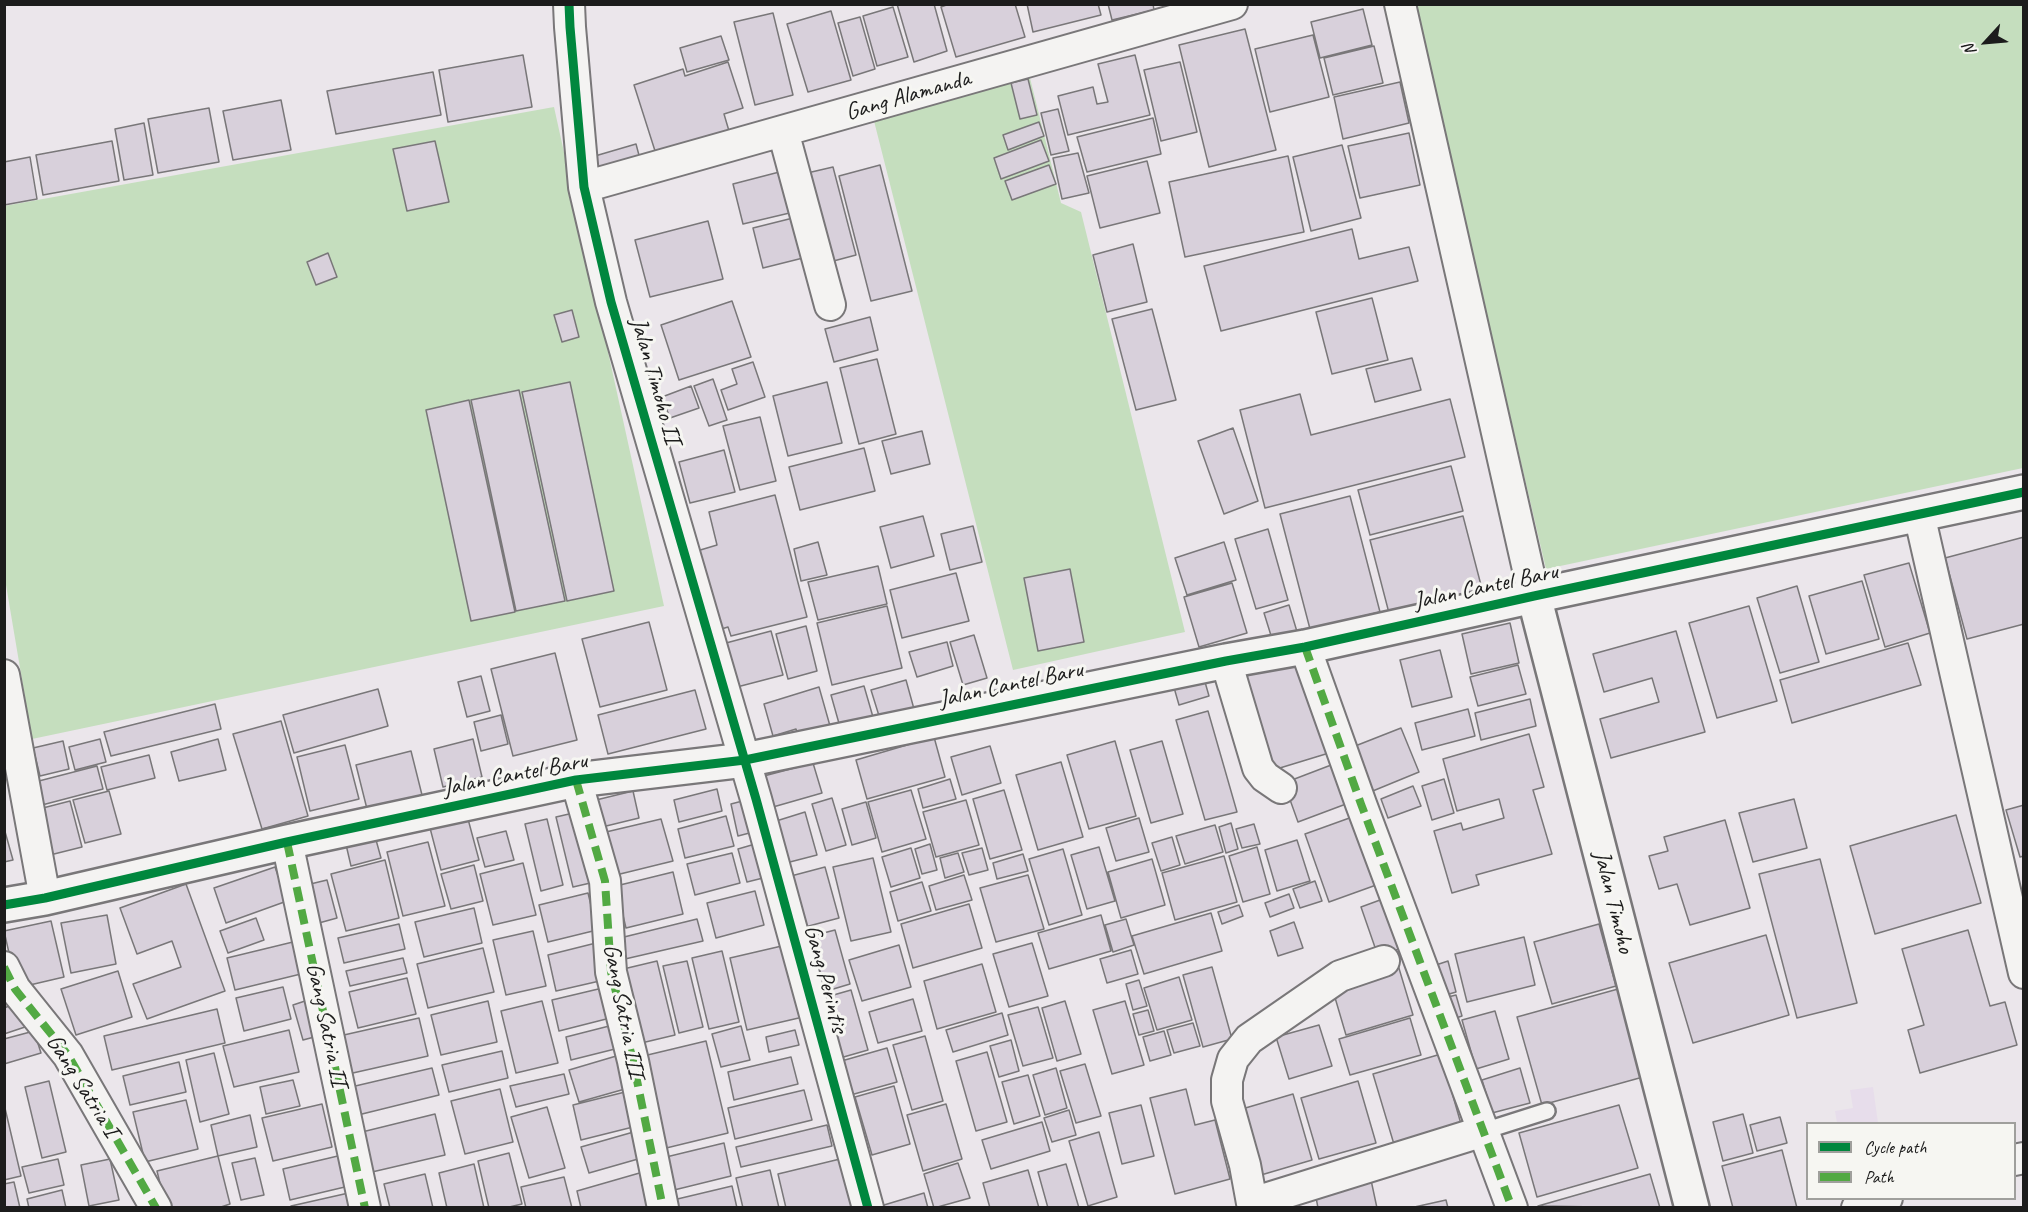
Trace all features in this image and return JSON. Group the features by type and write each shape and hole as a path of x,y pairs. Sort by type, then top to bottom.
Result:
{"street":[{"name":"Jalan Timoho II","path":"569,4 584,187 612,302 745,760"},
{"name":"Gang Alamanda","path":"584,187 1232,4"},
{"path":"1400,4 1534,596"},
{"path":"783,131 830,306"},
{"name":"Jalan Cantel Baru","path":"4,905 45,898 287,842 576,780 745,760 1226,661 1305,647 2024,492"},
{"path":"1919,514 2024,974"},
{"name":"Jalan Timoho","path":"1534,596 1692,1208"},
{"path":"1305,647 1512,1208"},
{"path":"1226,661 1258,768 1265,777 1281,788"},
{"path":"4,675 45,898"},
{"name":"Gang Perintis","path":"745,760 868,1208"},
{"name":"Gang Satria III","path":"576,780 605,881 611,972 635,1072 663,1208"},
{"name":"Gang Satria II","path":"287,842 365,1208"},
{"path":"1384,961 1340,976 1249,1039 1233,1059 1227,1080 1227,1101 1245,1165 1247,1206 1484,1131"},
{"name":"Gang Satria I","path":"4,967 15,989 68,1055 156,1208"},
{"path":"1857,1208 1881,1200"}],"lane":[{"path":"1484,1131 1546,1111"}],"shaded area":[{"path":"1873,1087 1878,1122 1837,1122 1835,1111 1853,1108 1850,1090"}],"green space":[{"path":"1414,5 2023,5 2023,468 1546,569"},
{"path":"1028,70 1061,203 1081,212 1185,632 1013,670 873,117"},
{"path":"554,107 664,606 32,739 5,579 4,206"}],"building":[{"path":"897,4 934,4 947,51 914,62"},
{"path":"949,4 1015,4 1025,37 956,57 941,7"},
{"path":"1027,4 1098,4 1101,15 1033,32"},
{"path":"1108,4 1153,4 1154,10 1112,20"},
{"path":"893,7 908,57 877,66 863,16"},
{"path":"1363,9 1372,45 1320,58 1311,22"},
{"path":"831,11 851,80 808,92 787,24"},
{"path":"773,13 793,95 755,105 734,22"},
{"path":"860,17 875,69 853,76 838,23"},
{"path":"1245,29 1276,150 1209,167 1179,45"},
{"path":"1313,35 1329,97 1270,112 1255,49"},
{"path":"721,36 729,60 687,72 680,48"},
{"path":"1374,46 1383,83 1333,95 1324,58"},
{"path":"523,55 532,107 448,122 439,70"},
{"path":"1135,55 1150,115 1068,135 1058,96 1093,87 1097,104 1108,102 1098,64"},
{"path":"728,62 743,108 724,114 729,131 656,154 634,85 683,69 685,76"},
{"path":"1180,62 1197,132 1161,141 1144,70"},
{"path":"433,72 441,115 336,134 327,91"},
{"path":"1028,79 1037,115 1020,119 1011,83"},
{"path":"1400,82 1409,123 1343,139 1334,97"},
{"path":"281,100 291,150 233,160 223,111"},
{"path":"209,108 219,162 158,173 148,119"},
{"path":"1058,109 1069,151 1051,155 1041,113"},
{"path":"1153,118 1161,154 1087,172 1077,137"},
{"path":"1039,122 1044,136 1008,150 1003,135"},
{"path":"144,123 153,175 124,180 115,129"},
{"path":"1409,133 1420,185 1360,198 1348,146"},
{"path":"1041,140 1049,161 1001,179 994,158"},
{"path":"112,141 119,181 43,195 36,155"},
{"path":"435,141 449,202 407,211 393,149"},
{"path":"636,144 640,159 600,171 595,156"},
{"path":"1342,145 1361,218 1311,231 1293,157"},
{"path":"1078,153 1089,193 1062,199 1053,158"},
{"path":"1288,156 1304,232 1185,257 1169,182"},
{"path":"30,157 37,199 4,205 4,162"},
{"path":"1147,161 1160,213 1100,228 1087,176"},
{"path":"880,165 912,291 871,301 839,176"},
{"path":"1049,165 1056,184 1012,200 1005,181"},
{"path":"833,167 856,255 826,263 803,174"},
{"path":"787,170 798,211 743,224 733,184"},
{"path":"797,217 807,257 763,268 753,228"},
{"path":"708,221 723,279 650,297 635,240"},
{"path":"1352,229 1359,259 1409,247 1418,281 1221,331 1204,266"},
{"path":"1133,244 1147,302 1107,312 1093,255"},
{"path":"328,253 337,277 316,285 307,262"},
{"path":"1372,298 1388,360 1332,374 1316,312"},
{"path":"732,301 751,357 679,380 661,325"},
{"path":"1152,309 1176,400 1136,410 1112,319"},
{"path":"572,310 579,337 562,342 554,315"},
{"path":"870,317 878,350 834,362 825,329"},
{"path":"1412,358 1421,390 1375,402 1366,369"},
{"path":"877,359 896,434 859,444 840,368"},
{"path":"753,362 765,397 728,410 721,390 737,384 732,369"},
{"path":"713,379 727,420 709,426 694,386"},
{"path":"570,382 614,591 567,601 522,392"},
{"path":"827,382 842,443 788,456 773,396"},
{"path":"691,386 699,408 670,418 662,397"},
{"path":"519,390 565,601 516,611 471,400"},
{"path":"1300,394 1311,435 1450,399 1465,457 1265,508 1240,410"},
{"path":"469,400 515,612 471,621 426,410"},
{"path":"760,417 776,481 740,490 723,426"},
{"path":"1233,428 1258,501 1224,514 1198,441"},
{"path":"922,431 930,464 891,474 882,441"},
{"path":"864,448 875,491 800,510 789,467"},
{"path":"724,450 735,492 690,503 679,462"},
{"path":"1451,466 1463,511 1370,535 1358,490"},
{"path":"775,495 807,617 731,636 728,627 718,630 697,551 717,545 709,512"},
{"path":"1350,496 1380,612 1310,629 1280,514"},
{"path":"923,516 934,556 891,568 880,527"},
{"path":"1463,516 1482,589 1389,613 1370,540"},
{"path":"973,526 982,562 950,570 941,534"},
{"path":"1268,529 1288,600 1256,609 1235,539"},
{"path":"2024,537 2024,624 1967,639 1945,558"},
{"path":"818,542 827,575 801,581 794,549"},
{"path":"1224,542 1236,580 1187,595 1175,558"},
{"path":"1909,563 1930,633 1885,647 1864,575"},
{"path":"878,566 887,604 818,620 808,582"},
{"path":"1070,569 1084,642 1038,651 1024,578"},
{"path":"956,573 969,621 902,638 890,590"},
{"path":"1862,581 1879,639 1826,654 1809,596"},
{"path":"1232,583 1247,633 1199,647 1184,597"},
{"path":"1797,586 1819,662 1780,673 1757,598"},
{"path":"1289,605 1298,635 1273,642 1264,613"},
{"path":"887,606 902,668 832,685 817,623"},
{"path":"1749,606 1777,701 1717,718 1689,623"},
{"path":"649,622 667,690 600,707 582,639"},
{"path":"1510,623 1519,663 1471,674 1462,634"},
{"path":"806,626 817,671 788,679 776,634"},
{"path":"771,631 783,675 737,687 726,643"},
{"path":"1676,631 1705,732 1611,758 1600,719 1659,702 1652,678 1604,692 1593,654"},
{"path":"974,635 987,678 963,685 950,642"},
{"path":"947,642 953,666 917,677 909,652"},
{"path":"1908,643 1921,685 1792,723 1780,680"},
{"path":"1440,650 1452,697 1412,707 1400,660"},
{"path":"555,653 577,740 513,756 491,669"},
{"path":"1299,659 1329,753 1270,771 1240,678"},
{"path":"1518,665 1526,694 1478,706 1470,677"},
{"path":"1203,675 1209,696 1179,705 1173,684"},
{"path":"481,676 490,711 467,717 458,682"},
{"path":"906,680 914,709 880,719 871,690"},
{"path":"864,686 873,717 840,727 831,695"},
{"path":"819,687 832,733 800,742 796,729 773,736 764,704"},
{"path":"378,689 388,726 294,753 283,715"},
{"path":"695,690 706,729 608,754 598,715"},
{"path":"1530,699 1536,726 1481,740 1475,713"},
{"path":"215,704 221,729 111,756 104,732"},
{"path":"1468,709 1475,736 1422,750 1415,723"},
{"path":"1208,711 1237,812 1205,820 1176,720"},
{"path":"501,715 508,744 481,751 474,722"},
{"path":"281,721 308,816 262,829 233,734"},
{"path":"1401,728 1419,772 1363,795 1345,750"},
{"path":"1529,734 1544,787 1533,790 1552,854 1476,875 1479,885 1452,893 1434,831 1461,823 1463,830 1504,818 1499,799 1457,811 1443,759"},
{"path":"934,737 945,777 867,799 856,760"},
{"path":"100,739 106,762 75,770 69,747"},
{"path":"218,739 226,770 179,781 171,752"},
{"path":"473,739 482,777 443,787 434,749"},
{"path":"63,741 69,769 40,776 33,748"},
{"path":"1115,741 1136,816 1089,829 1067,755"},
{"path":"1162,741 1183,814 1151,823 1130,750"},
{"path":"345,745 359,799 310,811 297,757"},
{"path":"990,746 1001,783 962,795 951,757"},
{"path":"411,751 422,795 367,809 356,765"},
{"path":"149,755 155,778 107,790 101,767"},
{"path":"1061,762 1083,837 1038,850 1016,775"},
{"path":"1339,762 1354,801 1298,822 1284,783"},
{"path":"813,763 822,793 773,807 764,776"},
{"path":"97,766 103,789 42,805 35,782"},
{"path":"950,779 956,799 923,808 918,789"},
{"path":"1444,779 1454,813 1432,820 1422,786"},
{"path":"1413,786 1421,806 1388,818 1381,799"},
{"path":"717,789 722,811 679,822 674,800"},
{"path":"911,790 926,839 882,852 868,802"},
{"path":"1004,790 1022,850 990,859 973,799"},
{"path":"109,791 121,834 85,843 73,800"},
{"path":"633,791 639,818 602,827 596,800"},
{"path":"832,798 846,845 826,851 812,804"},
{"path":"750,799 757,831 738,836 731,804"},
{"path":"1794,799 1807,848 1753,862 1739,813"},
{"path":"966,800 979,845 936,857 923,812"},
{"path":"70,801 82,847 50,855 39,809"},
{"path":"866,802 876,838 852,845 842,809"},
{"path":"2024,805 2024,856 2020,857 2006,810"},
{"path":"582,811 599,881 573,887 556,817"},
{"path":"805,812 817,855 786,863 773,822"},
{"path":"1956,815 1981,903 1875,934 1850,846"},
{"path":"726,816 734,846 685,858 678,829"},
{"path":"1355,816 1379,884 1329,902 1305,834"},
{"path":"1139,818 1149,852 1116,861 1106,828"},
{"path":"468,819 479,860 441,870 430,828"},
{"path":"547,819 563,885 541,891 525,824"},
{"path":"661,819 673,861 616,875 606,832"},
{"path":"1725,820 1750,908 1690,925 1677,884 1659,889 1649,856 1668,851 1664,837"},
{"path":"1231,823 1238,849 1226,853 1219,827"},
{"path":"1254,824 1260,844 1242,848 1236,829"},
{"path":"1215,825 1223,852 1185,864 1176,836"},
{"path":"4,828 13,860 4,862"},
{"path":"373,829 381,858 351,866 344,836"},
{"path":"506,831 514,860 485,867 477,838"},
{"path":"1172,837 1180,865 1161,871 1152,843"},
{"path":"1297,840 1310,881 1277,891 1265,850"},
{"path":"428,842 445,906 403,916 387,852"},
{"path":"762,842 771,876 747,882 738,849"},
{"path":"930,844 937,870 922,874 915,849"},
{"path":"1099,847 1115,901 1087,909 1071,855"},
{"path":"1257,847 1270,894 1243,902 1229,856"},
{"path":"911,848 920,878 891,887 882,857"},
{"path":"982,848 988,870 969,875 962,853"},
{"path":"1063,849 1082,915 1049,925 1029,859"},
{"path":"732,853 740,883 695,895 687,864"},
{"path":"958,853 964,872 945,878 940,858"},
{"path":"1023,854 1028,871 997,879 993,863"},
{"path":"1224,856 1237,902 1175,920 1162,873"},
{"path":"873,858 891,932 851,941 833,867"},
{"path":"1152,859 1165,905 1121,918 1108,872"},
{"path":"1820,859 1857,1003 1797,1018 1759,874"},
{"path":"385,860 399,918 346,931 331,874"},
{"path":"523,863 536,915 493,925 480,874"},
{"path":"474,865 483,901 451,909 441,874"},
{"path":"275,867 287,901 226,923 214,888"},
{"path":"825,867 839,918 805,927 791,876"},
{"path":"673,872 683,914 626,928 616,886"},
{"path":"964,875 972,900 936,910 929,886"},
{"path":"1028,875 1044,929 996,942 980,888"},
{"path":"327,880 337,918 308,926 298,887"},
{"path":"1315,881 1322,901 1300,908 1293,889"},
{"path":"922,882 931,911 898,921 890,892"},
{"path":"186,884 225,991 147,1019 133,984 181,967 172,941 137,954 120,908"},
{"path":"755,891 764,925 716,938 707,903"},
{"path":"588,893 597,930 548,942 539,905"},
{"path":"1289,894 1294,908 1270,917 1265,903"},
{"path":"1391,896 1408,946 1378,956 1361,907"},
{"path":"969,904 982,948 913,968 901,924"},
{"path":"1239,905 1243,916 1222,924 1218,912"},
{"path":"474,908 482,943 424,957 415,922"},
{"path":"1211,913 1222,951 1144,974 1132,936"},
{"path":"107,915 116,964 71,973 61,923"},
{"path":"1101,915 1111,951 1049,969 1038,933"},
{"path":"256,918 264,940 228,953 220,931"},
{"path":"697,919 703,941 625,959 620,938"},
{"path":"1126,919 1134,945 1113,952 1105,925"},
{"path":"51,921 64,977 17,988 4,931"},
{"path":"1294,922 1303,948 1278,956 1270,931"},
{"path":"399,924 405,949 344,963 338,938"},
{"path":"1599,924 1616,986 1552,1004 1534,942"},
{"path":"835,930 850,984 820,993 804,938"},
{"path":"1968,930 1990,1006 2005,1002 2017,1045 1920,1073 1908,1030 1924,1025 1902,949"},
{"path":"533,931 546,986 506,995 493,940"},
{"path":"1766,935 1789,1015 1693,1043 1669,963"},
{"path":"1524,937 1535,985 1467,1002 1455,954"},
{"path":"297,941 305,973 235,990 227,958"},
{"path":"596,943 604,980 556,991 548,955"},
{"path":"1032,943 1048,996 1009,1007 993,954"},
{"path":"786,945 803,1017 747,1030 730,958"},
{"path":"899,945 911,987 862,1001 849,960"},
{"path":"483,948 494,992 428,1008 417,964"},
{"path":"1131,950 1138,974 1107,983 1100,959"},
{"path":"722,951 739,1022 709,1029 692,958"},
{"path":"403,958 407,973 350,986 346,971"},
{"path":"657,961 675,1035 633,1045 615,971"},
{"path":"687,961 703,1027 679,1033 663,966"},
{"path":"1448,961 1456,992 1439,997 1430,967"},
{"path":"982,964 996,1012 937,1029 924,981"},
{"path":"1398,965 1413,1015 1346,1035 1331,984"},
{"path":"1212,967 1232,1039 1203,1047 1183,975"},
{"path":"118,971 132,1017 76,1035 61,989"},
{"path":"1179,977 1192,1020 1157,1030 1144,988"},
{"path":"407,978 416,1014 358,1028 349,992"},
{"path":"1139,980 1147,1006 1133,1010 1126,984"},
{"path":"611,986 618,1016 559,1031 552,1000"},
{"path":"283,987 291,1019 244,1031 236,998"},
{"path":"1618,989 1643,1077 1542,1105 1517,1017"},
{"path":"851,990 868,1050 840,1058 823,998"},
{"path":"1456,995 1462,1016 1447,1021 1440,999"},
{"path":"913,999 922,1031 878,1043 869,1012"},
{"path":"308,1000 318,1036 303,1040 293,1005"},
{"path":"488,1001 497,1042 441,1055 431,1015"},
{"path":"542,1001 558,1063 516,1073 501,1011"},
{"path":"1065,1001 1081,1054 1057,1061 1042,1008"},
{"path":"1125,1001 1144,1065 1112,1074 1093,1010"},
{"path":"19,1002 28,1026 4,1034 4,1008"},
{"path":"1038,1007 1053,1058 1023,1066 1008,1015"},
{"path":"217,1009 225,1043 112,1070 104,1036"},
{"path":"1148,1010 1154,1031 1139,1035 1133,1014"},
{"path":"1495,1011 1509,1059 1476,1069 1462,1020"},
{"path":"1002,1013 1008,1035 953,1052 946,1030"},
{"path":"419,1018 428,1056 344,1075 335,1037"},
{"path":"1410,1018 1421,1055 1350,1075 1339,1039"},
{"path":"1193,1023 1200,1046 1174,1053 1167,1030"},
{"path":"617,1024 623,1047 571,1060 566,1037"},
{"path":"1319,1025 1332,1066 1289,1079 1276,1037"},
{"path":"741,1026 750,1060 721,1067 712,1034"},
{"path":"289,1030 299,1072 234,1087 223,1046"},
{"path":"795,1030 799,1045 769,1052 766,1037"},
{"path":"34,1031 41,1053 4,1064 4,1039"},
{"path":"1164,1031 1171,1055 1150,1061 1143,1037"},
{"path":"925,1036 943,1101 912,1110 893,1045"},
{"path":"1011,1040 1019,1071 999,1077 990,1046"},
{"path":"706,1041 728,1133 658,1150 635,1058"},
{"path":"887,1048 897,1082 840,1098 831,1064"},
{"path":"502,1051 508,1078 449,1092 442,1065"},
{"path":"987,1052 1007,1122 976,1131 956,1061"},
{"path":"214,1053 229,1114 200,1122 186,1060"},
{"path":"623,1054 632,1087 579,1102 569,1070"},
{"path":"1441,1054 1463,1131 1396,1151 1373,1074"},
{"path":"791,1057 798,1084 734,1100 728,1072"},
{"path":"179,1062 186,1092 130,1105 123,1076"},
{"path":"1085,1064 1101,1116 1076,1123 1060,1071"},
{"path":"432,1068 439,1095 358,1115 351,1087"},
{"path":"1056,1068 1067,1108 1045,1115 1033,1075"},
{"path":"1520,1068 1530,1103 1492,1113 1482,1080"},
{"path":"564,1074 569,1094 516,1107 510,1086"},
{"path":"1028,1075 1040,1116 1014,1124 1002,1082"},
{"path":"293,1080 300,1106 266,1114 260,1087"},
{"path":"49,1081 66,1152 42,1158 25,1087"},
{"path":"1358,1081 1376,1143 1319,1159 1301,1098"},
{"path":"894,1086 910,1144 872,1155 855,1097"},
{"path":"500,1089 513,1142 465,1154 451,1101"},
{"path":"1186,1089 1195,1125 1215,1120 1230,1179 1175,1194 1150,1098"},
{"path":"804,1090 812,1120 735,1139 728,1108"},
{"path":"629,1091 637,1126 581,1140 573,1105"},
{"path":"1293,1094 1312,1160 1261,1175 1242,1109"},
{"path":"186,1100 198,1149 145,1162 133,1112"},
{"path":"4,1104 21,1176 4,1180"},
{"path":"322,1104 332,1147 273,1161 262,1118"},
{"path":"946,1104 962,1159 923,1171 907,1115"},
{"path":"1141,1105 1154,1156 1122,1164 1109,1113"},
{"path":"1619,1105 1638,1168 1537,1197 1519,1133"},
{"path":"547,1107 565,1168 529,1178 511,1117"},
{"path":"1069,1110 1076,1135 1052,1142 1044,1118"},
{"path":"435,1114 445,1155 372,1172 362,1132"},
{"path":"1743,1114 1753,1153 1723,1161 1713,1122"},
{"path":"250,1115 257,1147 218,1156 211,1125"},
{"path":"1780,1117 1787,1143 1757,1151 1750,1125"},
{"path":"1042,1122 1050,1151 991,1169 982,1140"},
{"path":"827,1125 832,1146 741,1167 736,1147"},
{"path":"637,1131 645,1157 589,1173 581,1147"},
{"path":"1099,1132 1117,1197 1088,1206 1069,1141"},
{"path":"724,1143 731,1176 670,1191 662,1158"},
{"path":"1782,1150 1797,1208 1733,1208 1722,1166"},
{"path":"509,1153 522,1204 505,1208 489,1208 478,1161"},
{"path":"342,1155 349,1186 290,1200 283,1169"},
{"path":"218,1156 230,1204 218,1208 166,1208 157,1171"},
{"path":"255,1158 264,1195 241,1200 232,1163"},
{"path":"58,1159 64,1185 29,1193 22,1167"},
{"path":"110,1159 119,1200 89,1206 81,1165"},
{"path":"840,1159 852,1208 786,1208 778,1174"},
{"path":"958,1163 970,1198 934,1208 924,1174"},
{"path":"474,1164 484,1208 447,1208 439,1173"},
{"path":"1066,1164 1079,1208 1048,1208 1038,1172"},
{"path":"770,1170 779,1208 743,1208 736,1178"},
{"path":"1028,1170 1039,1208 990,1208 983,1183"},
{"path":"643,1172 653,1208 581,1208 577,1191"},
{"path":"425,1174 433,1208 390,1208 384,1184"},
{"path":"1650,1174 1660,1208 1538,1206"},
{"path":"564,1177 572,1208 526,1208 521,1187"},
{"path":"1371,1180 1377,1208 1318,1208 1315,1192"},
{"path":"14,1182 20,1208 4,1208 4,1184"},
{"path":"732,1186 737,1208 670,1208 669,1201"},
{"path":"62,1190 66,1208 29,1208 27,1199"},
{"path":"353,1192 357,1208 292,1208 291,1206"},
{"path":"924,1193 928,1208 884,1208 884,1205"},
{"path":"1446,1200 1448,1208 1410,1208"}],"marked path":[{"path":"1305,647 1361,804 1512,1208"},
{"path":"576,780 605,881 611,972 633,1061 663,1208"},
{"path":"287,842 365,1208"},
{"path":"4,967 15,989 68,1055 156,1208"}],"cycle path":[{"path":"569,4 584,187 611,302 756,799 868,1208"},
{"path":"4,905 45,898 287,842 576,780 745,760 1226,661 1305,647 2024,492"}]}
